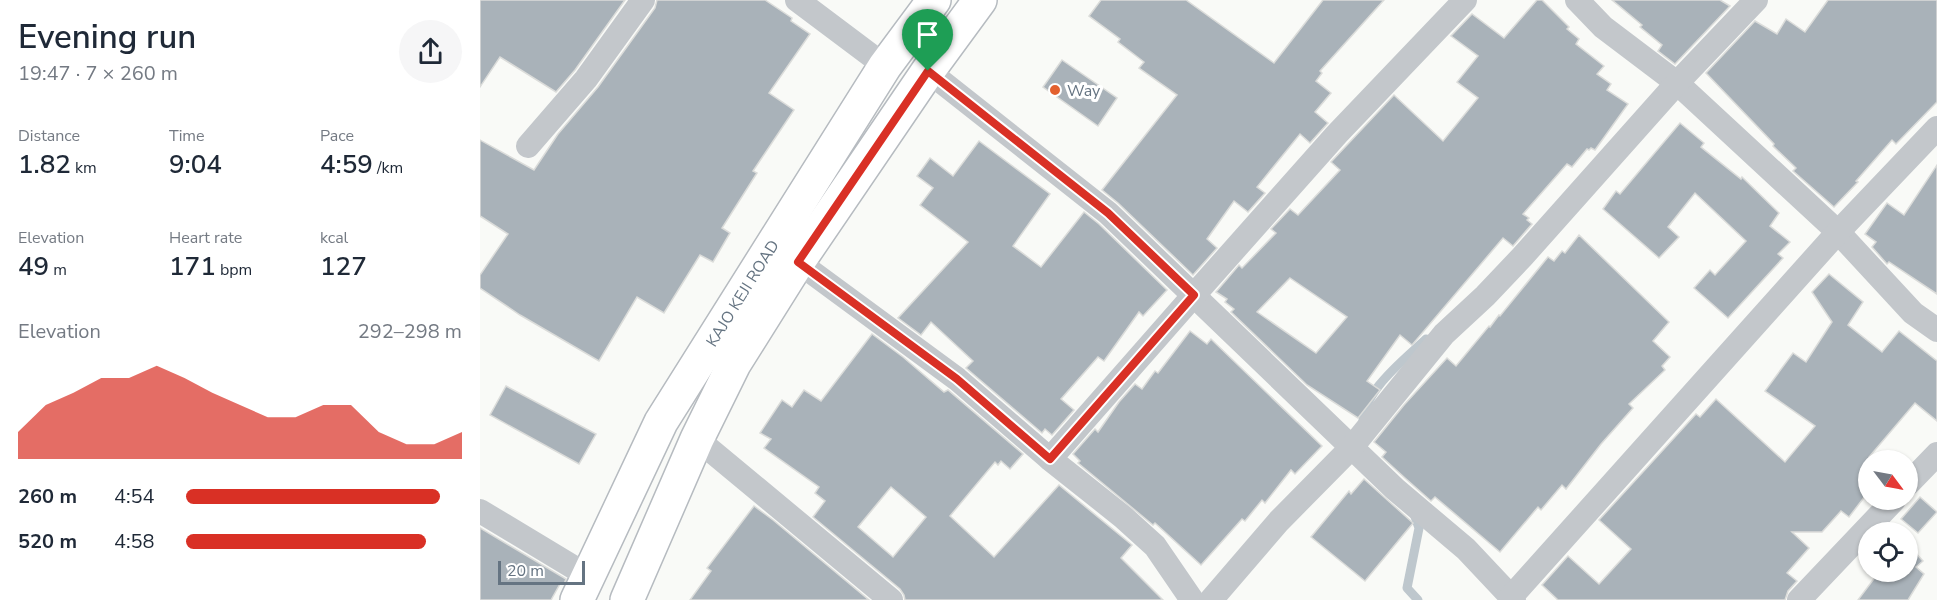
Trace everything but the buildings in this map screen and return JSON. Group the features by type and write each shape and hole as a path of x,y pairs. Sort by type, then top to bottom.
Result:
{"main road":[{"name":"KAJO KEJI ROAD","path":"582,588 661,422 885,66 934,0"},
{"name":"KAJO KEJI ROAD","path":"627,600 697,439 734,364 798,262 928,71 980,0"}],"street":[{"path":"528,146 586,79 644,0"},
{"path":"797,0 885,66"},
{"path":"1050,459 1337,134 1465,0"},
{"path":"1577,0 1603,27 1677,83 1838,232 1913,313 1937,330"},
{"path":"1211,600 1279,521 1352,447 1444,334 1522,257 1677,83 1756,0"},
{"path":"928,71 1108,213 1419,510 1466,549 1512,599 1838,232 1937,128"},
{"path":"798,262 957,379 1050,459 1123,517 1155,546 1192,600"},
{"path":"697,439 891,600"},
{"path":"1918,474 1937,454"},
{"path":"1799,600 1884,510"},
{"path":"480,511 582,588"}],"waterway":[{"path":"1363,427 1368,402 1376,390 1385,378 1426,339"},
{"path":"1413,511 1419,528 1407,588 1418,600"}],"place":[{"name":"Way","path":"1055,90"}],"route":[{"path":"928,71 1108,213 1194,295 1050,459 957,379 798,262 928,71"}]}
